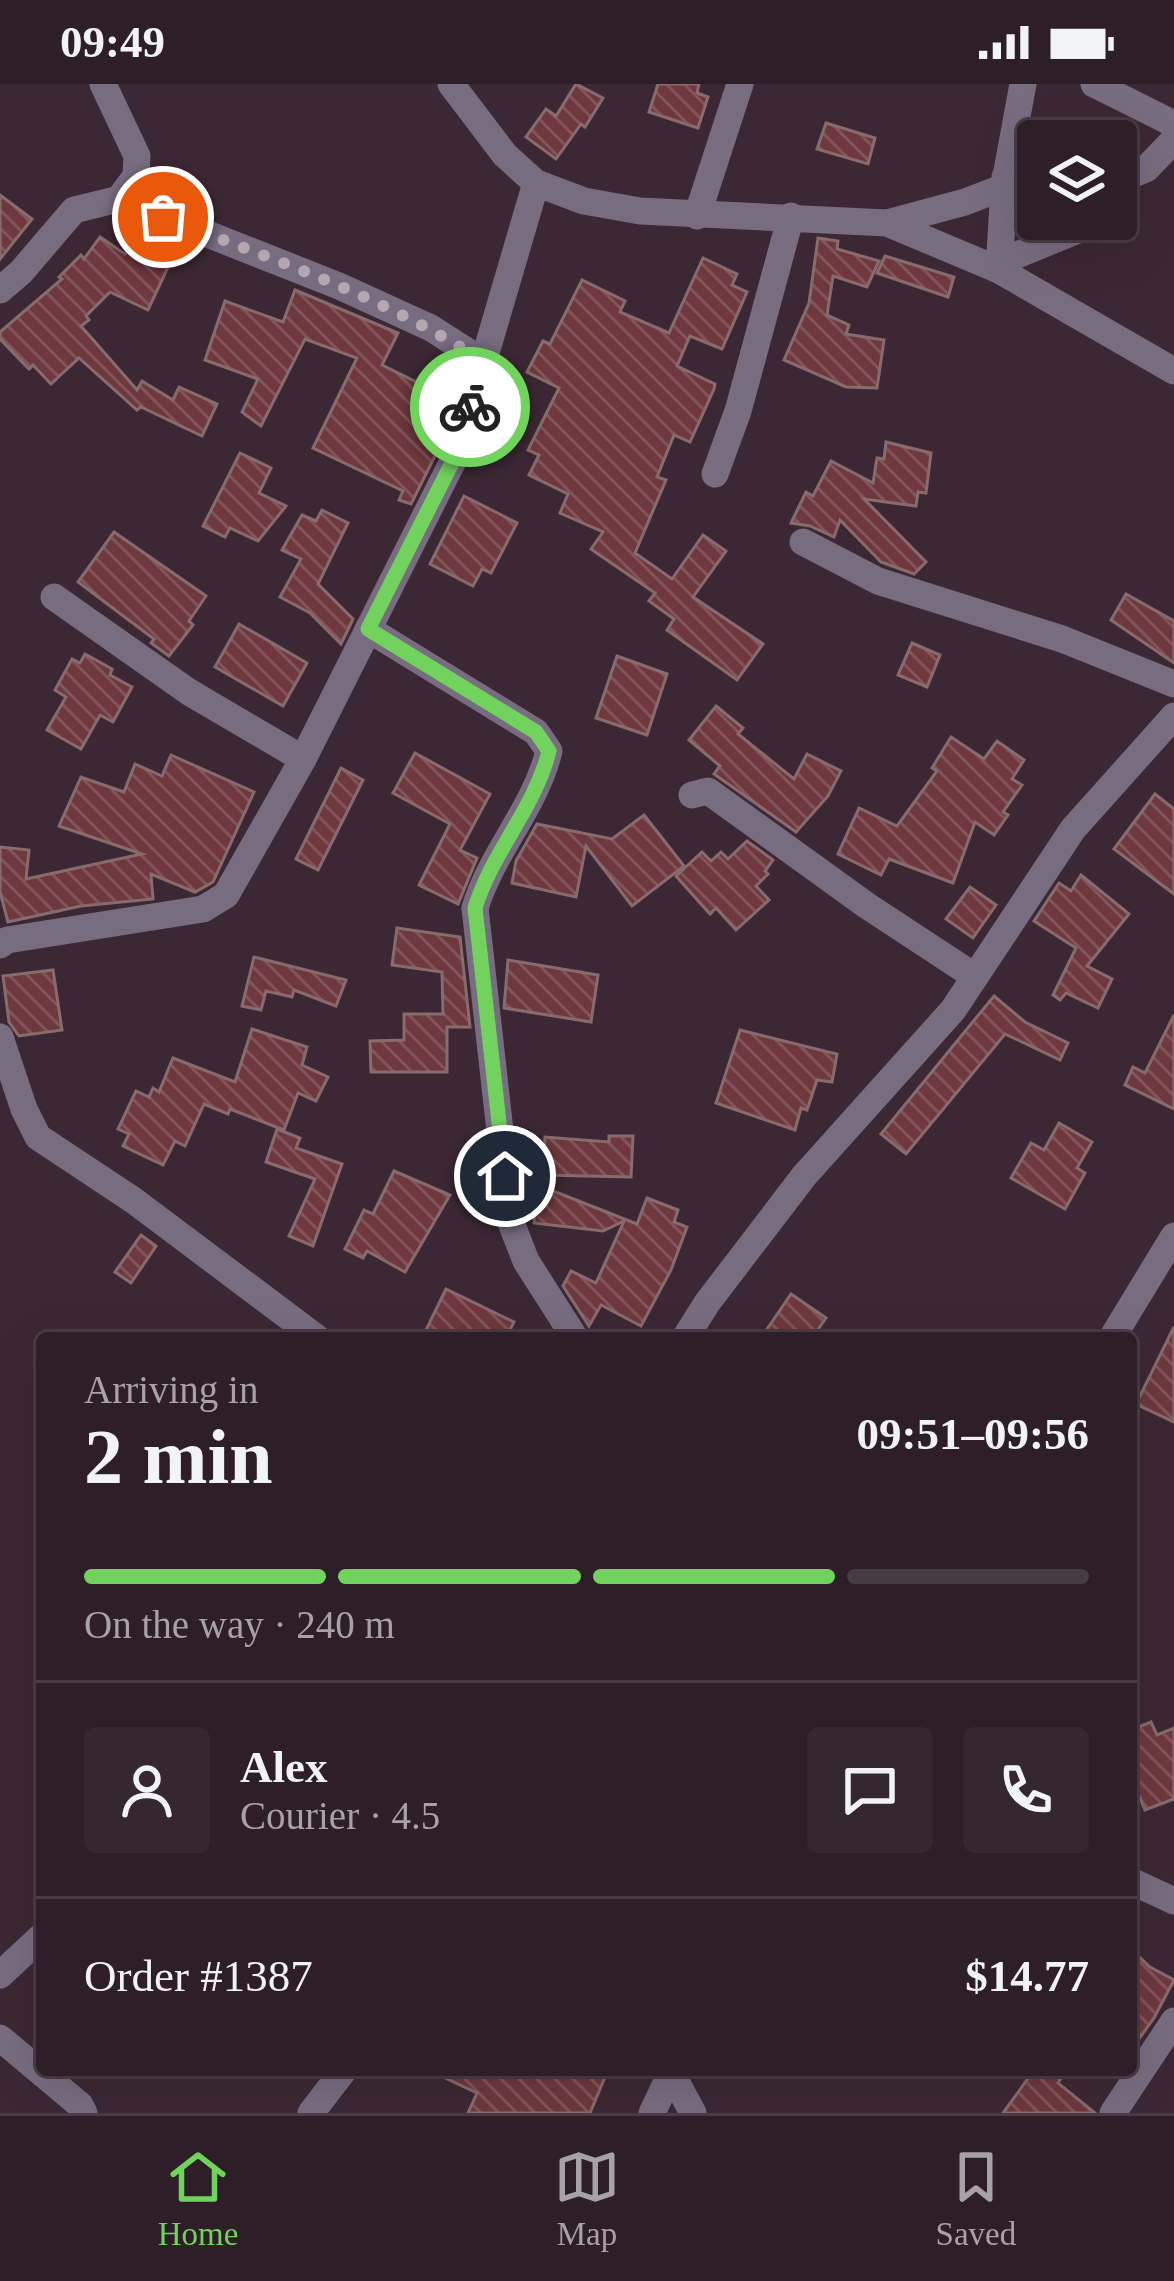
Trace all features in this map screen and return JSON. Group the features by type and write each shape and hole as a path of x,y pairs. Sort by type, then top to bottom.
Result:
{"street":[{"path":"103,84 137,155 136,176 119,199"},
{"path":"451,84 505,155 536,183 584,201 697,216 887,223 1000,266 1174,370"},
{"path":"697,216 740,84"},
{"path":"1000,266 1005,182 1023,84"},
{"path":"1094,84 1174,124"},
{"path":"1137,173 1174,140"},
{"path":"887,223 965,202 1017,181"},
{"path":"0,945 7,940 217,904 226,895 303,758 456,455 536,183"},
{"path":"0,290 74,210 119,199 339,286 431,328 484,362"},
{"path":"715,474 739,411 791,216"},
{"path":"1000,266 1056,240"},
{"path":"802,542 878,580 1061,638 1174,684"},
{"path":"54,597 189,692 303,758"},
{"path":"368,629 536,732 549,751 535,793 482,883 475,908 510,1220 526,1261 570,1332"},
{"path":"689,1332 804,1176 953,1010 1073,829 1174,716"},
{"path":"692,795 708,791 974,976"},
{"path":"0,1037 38,1136 133,1200 309,1332"},
{"path":"1116,1332 1174,1237"},
{"path":"1137,1884 1174,1901"},
{"path":"0,1975 36,1942"},
{"path":"1113,2113 1174,2021"},
{"path":"0,2038 36,2068"},
{"path":"46,2076 80,2104 84,2113"},
{"path":"311,2113 339,2076"},
{"path":"652,2113 668,2076"},
{"path":"673,2076 693,2113"}],"building":[{"path":"576,84 603,98 556,159 526,137 546,109 556,116"},
{"path":"658,84 699,84 697,93 708,97 698,128 649,112"},
{"path":"826,123 875,138 868,164 817,149"},
{"path":"0,195 32,219 0,259"},
{"path":"100,237 125,254 131,246 149,259 156,244 175,252 148,310 110,292 81,326 137,390 142,381 173,400 179,387 217,404 202,436 141,407 137,410 79,358 51,384 0,339 0,332 62,279 59,277 81,255 84,259"},
{"path":"818,238 838,241 837,249 879,261 867,287 833,276 827,315 849,325 846,334 884,340 877,388 846,387 784,360 809,303"},
{"path":"885,256 954,277 948,297 877,273"},
{"path":"703,258 737,274 732,285 747,292 722,349 690,336 677,366 715,384 714,389 690,442 674,435 657,477 666,480 635,553 672,579 703,535 726,551 693,597 763,644 737,680 667,630 674,619 649,601 655,593 591,549 603,532 560,513 568,494 529,475 539,455 528,450 559,388 527,372 543,341 550,344 582,280 625,301 620,312 669,333"},
{"path":"295,290 398,333 382,365 439,393 453,365 462,370 439,448 411,504 399,500 403,491 313,448 357,358 305,339 261,426 242,412 258,379 205,360 225,301 283,322"},
{"path":"886,442 931,453 926,493 918,492 916,506 864,499 926,562 914,574 881,562 840,520 834,537 791,523 806,492 813,496 831,461 873,483 877,458 884,459"},
{"path":"240,453 271,468 259,493 286,506 258,541 230,528 225,537 203,526"},
{"path":"464,496 517,523 491,573 482,569 473,586 430,564"},
{"path":"322,510 348,523 318,584 353,619 341,644 310,613 280,597 301,559 282,550 302,515 316,521"},
{"path":"114,532 206,596 189,621 193,625 169,656 151,643 154,639 78,582"},
{"path":"1126,594 1174,621 1174,663 1111,620"},
{"path":"239,624 307,663 283,706 215,667"},
{"path":"912,643 940,655 927,687 898,675"},
{"path":"85,654 132,687 113,722 100,715 81,749 47,730 66,697 55,690 72,659 80,663"},
{"path":"617,656 667,674 647,735 596,718"},
{"path":"716,706 743,728 738,734 794,779 807,754 841,771 828,796 796,832 714,774 720,766 689,740"},
{"path":"951,737 984,759 997,741 1024,760 1012,779 1022,785 1003,812 1008,815 994,835 975,822 953,883 889,859 881,875 838,854 859,808 897,826 937,771 932,768"},
{"path":"415,753 490,794 460,850 477,858 458,904 419,885 450,824 393,793"},
{"path":"171,755 254,792 213,882 195,892 151,874 153,899 81,906 8,922 0,892 0,847 29,850 26,879 142,854 59,826 81,777 124,792 135,764 162,776"},
{"path":"341,768 363,780 318,870 296,859"},
{"path":"1155,794 1174,809 1174,894 1114,849"},
{"path":"644,815 684,866 632,906 586,846 576,897 512,883 516,861 537,824 612,839"},
{"path":"747,841 773,860 756,886 769,900 736,930 716,908 710,914 676,876 702,852 711,861 721,852 728,859"},
{"path":"1081,875 1129,914 1087,966 1112,979 1098,1008 1066,993 1060,1000 1053,995 1076,948 1034,921 1059,883 1071,891"},
{"path":"970,887 996,905 973,938 946,919"},
{"path":"397,928 460,937 470,1027 447,1027 447,1072 371,1072 370,1041 404,1040 404,1014 443,1014 442,972 392,965"},
{"path":"254,957 346,980 336,1006 294,990 292,997 266,991 261,1010 242,1006"},
{"path":"508,960 598,975 591,1022 504,1008"},
{"path":"53,970 62,1030 19,1036 9,1022 3,976"},
{"path":"994,996 1025,1022 1068,1043 1060,1060 1005,1034 906,1154 881,1134"},
{"path":"1174,1015 1174,1109 1125,1085 1133,1067 1145,1073"},
{"path":"252,1029 307,1047 302,1065 328,1077 316,1101 298,1093 284,1130 204,1104 185,1146 175,1141 163,1165 123,1146 129,1134 118,1129 136,1091 149,1097 153,1088 159,1092 173,1058 235,1082"},
{"path":"740,1030 837,1054 832,1082 817,1080 795,1130 716,1103"},
{"path":"1059,1123 1092,1142 1077,1168 1085,1173 1065,1209 1011,1178 1031,1143 1044,1150"},
{"path":"277,1129 300,1138 296,1148 342,1164 313,1246 289,1236 315,1179 266,1162"},
{"path":"609,1136 633,1136 631,1177 543,1175 545,1137 609,1142"},
{"path":"394,1171 450,1195 405,1272 367,1251 363,1258 345,1249 364,1210 373,1214"},
{"path":"538,1185 637,1224 647,1198 678,1210 674,1222 687,1227 671,1270 641,1326 601,1305 589,1326 563,1286 571,1271 596,1283 624,1221 603,1231 534,1223"},
{"path":"141,1235 156,1246 131,1283 115,1272"},
{"path":"446,1289 514,1322 509,1332 425,1332"},
{"path":"791,1294 826,1318 816,1332 765,1332"},
{"path":"1174,1327 1174,1422 1137,1402"},
{"path":"1151,1722 1157,1735 1174,1728 1174,1799 1145,1810 1137,1791 1137,1728"},
{"path":"1137,1955 1174,1980 1137,2042"},
{"path":"441,2076 605,2076 590,2113 468,2113 477,2093"},
{"path":"1030,2076 1063,2076 1058,2083 1095,2113 1003,2113"}],"way so far":[{"path":"163,217 431,328 484,362 470,407"}],"route":[{"path":"470,407 456,455 368,629 536,732 549,751 535,793 482,883 475,908 505,1176"}]}
